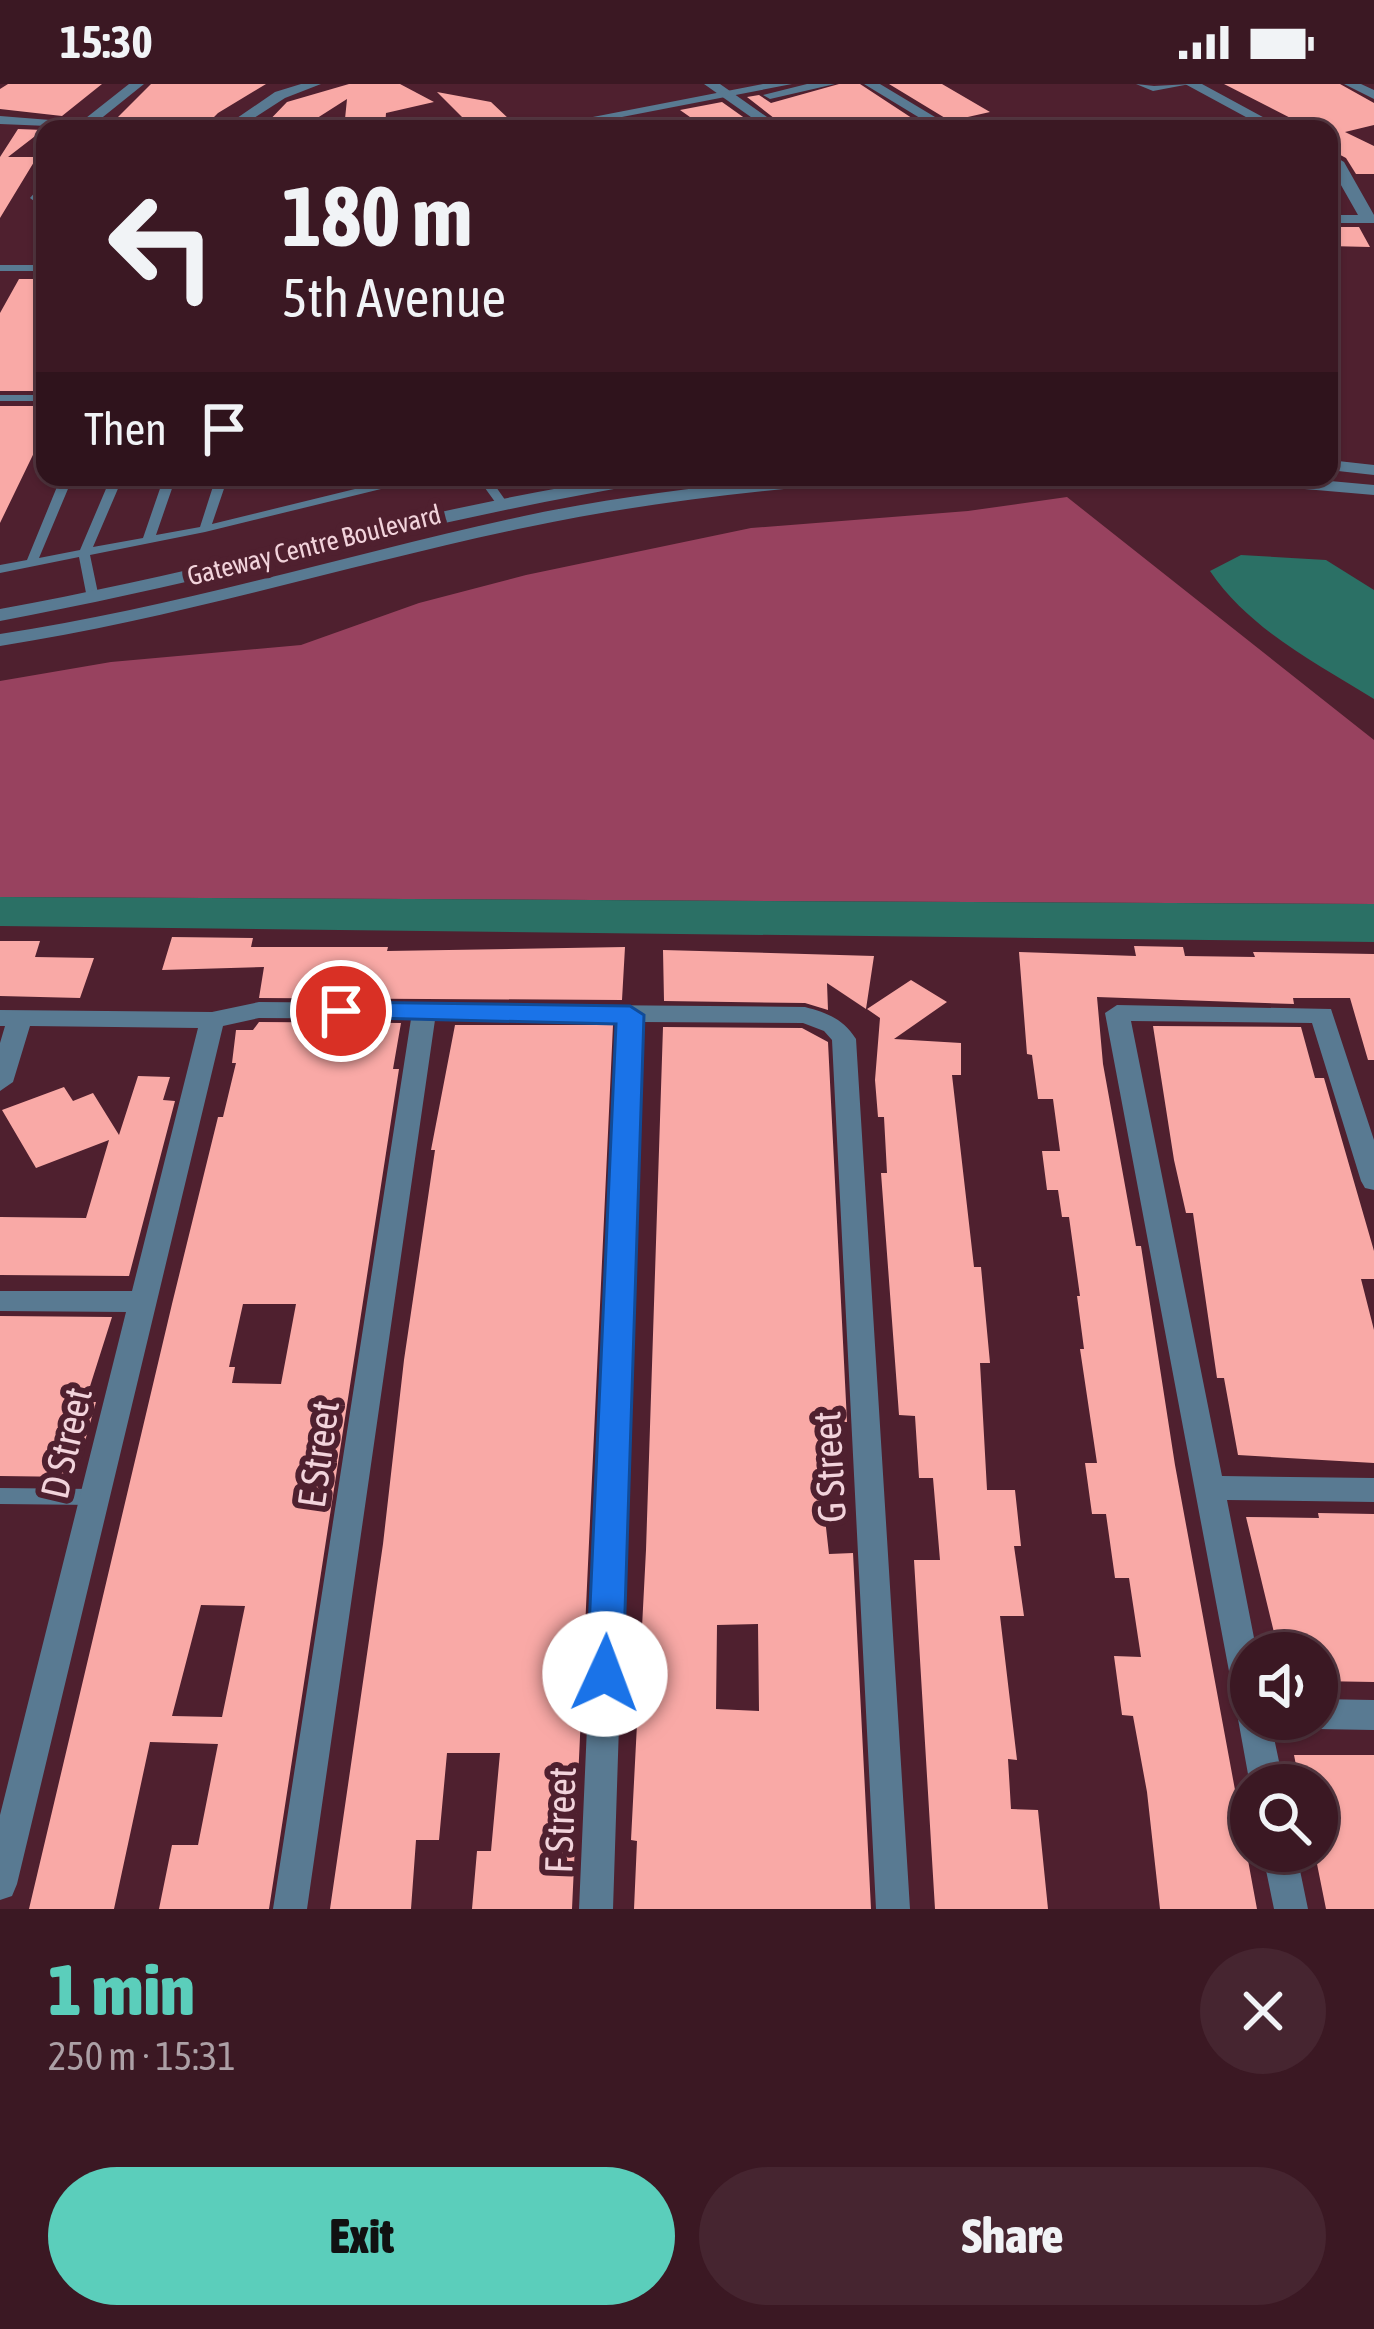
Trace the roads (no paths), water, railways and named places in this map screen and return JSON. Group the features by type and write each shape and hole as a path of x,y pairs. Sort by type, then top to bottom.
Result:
{"street":[{"path":"91,120 137,84"},
{"path":"241,120 266,102 314,84"},
{"path":"711,84 764,120"},
{"path":"638,120 785,84"},
{"path":"596,120 828,84"},
{"path":"871,84 933,120"},
{"path":"1189,84 1260,120"},
{"path":"1351,84 1374,95"},
{"path":"0,120 36,124"},
{"path":"0,130 36,132"},
{"path":"1338,164 1371,219"},
{"path":"1338,219 1371,219"},
{"path":"1338,466 1374,470"},
{"name":"Gateway Centre Boulevard","path":"0,614 93,598 502,504 604,486"},
{"name":"Gateway Centre Boulevard","path":"0,640 104,622 571,514 684,494 765,486"},
{"path":"1328,486 1374,490"},
{"path":"93,598 104,622"},
{"path":"0,1082 10,1018 212,1020 259,1010 630,1015"},
{"name":"E Street","path":"290,1909 424,1011"},
{"path":"1237,1632 1117,1013 1322,1015 1374,1180"},
{"name":"G Street","path":"630,1015 805,1016 833,1025 844,1039 893,1909"},
{"name":"F Street","path":"596,1909 630,1015"},
{"name":"D Street","path":"0,1884 212,1020"},
{"path":"0,1301 140,1302"},
{"path":"1209,1488 1374,1490"},
{"path":"1338,1714 1374,1715"},
{"path":"1284,1872 1291,1909"}],"lane":[{"path":"1141,84 1159,89 1189,84"},
{"path":"0,268 36,268"},
{"path":"0,398 36,398"},
{"path":"31,564 63,486"},
{"path":"93,598 84,554 113,486"},
{"path":"148,541 167,486"},
{"path":"205,529 219,486"},
{"path":"0,569 205,529 381,486"},
{"path":"489,486 502,504"},
{"path":"0,1496 93,1497"}]}
